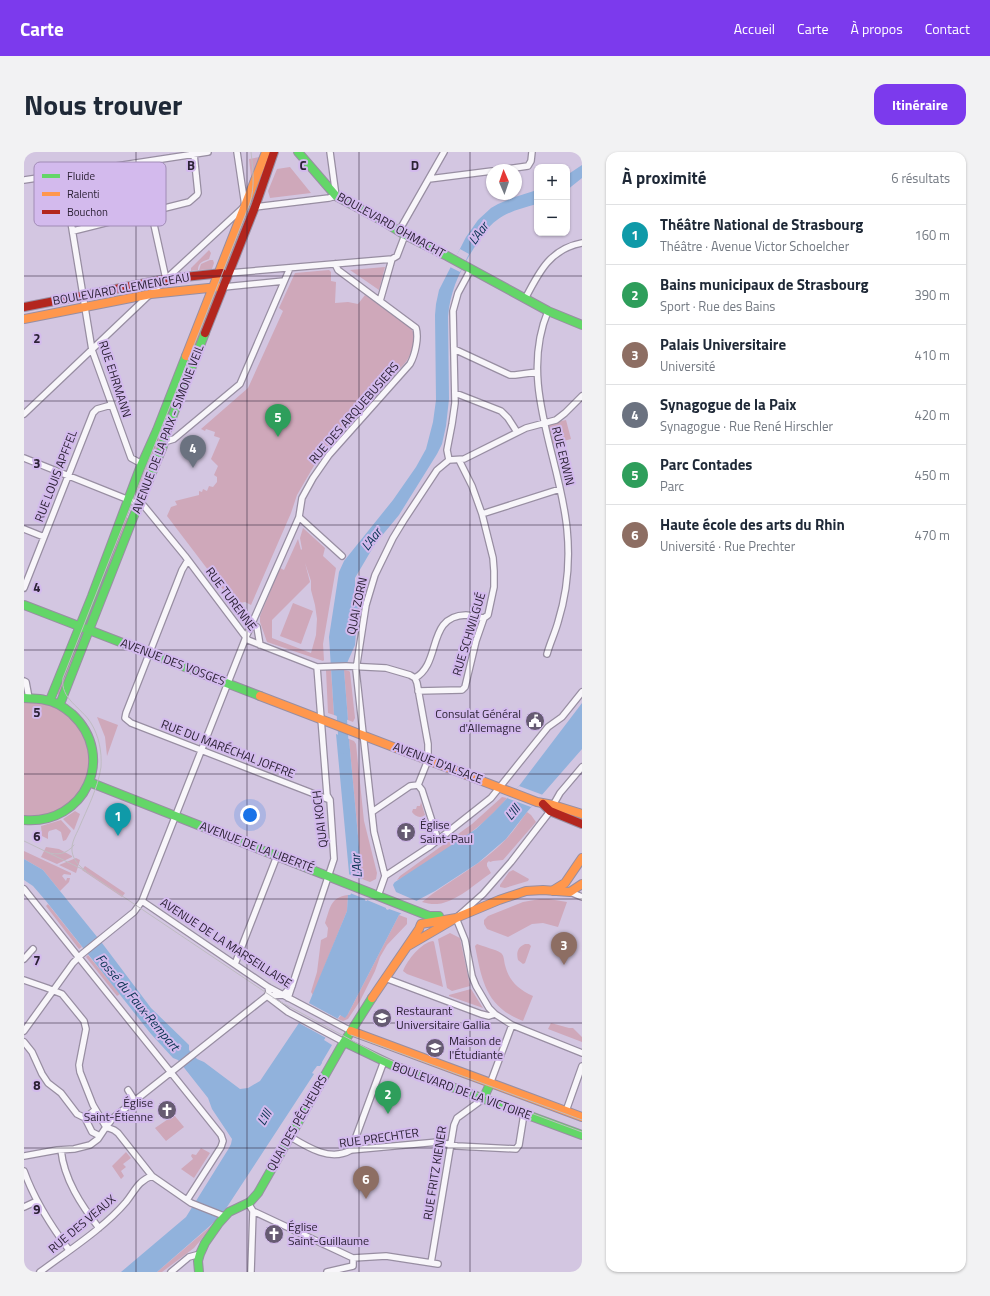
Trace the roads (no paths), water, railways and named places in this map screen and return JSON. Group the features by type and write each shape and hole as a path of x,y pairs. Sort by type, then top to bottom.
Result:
{"street":[{"path":"142,162 208,152"},
{"path":"24,414 245,206 237,152"},
{"name":"AVENUE DE LA PAIX - SIMONE VEIL","path":"50,700 266,152"},
{"name":"AVENUE DE LA PAIX - SIMONE VEIL","path":"60,704 140,504 255,207 264,177 274,152"},
{"name":"BOULEVARD OHMACHT","path":"298,152 336,196 525,299 548,311 582,325"},
{"path":"255,207 336,196 330,152"},
{"path":"229,273 392,259 397,256 404,223 444,152"},
{"path":"522,167 528,166 531,161 532,152"},
{"path":"166,207 189,202 198,195 194,154"},
{"path":"429,179 486,172"},
{"path":"24,180 34,178"},
{"name":"RUE EHRMANN","path":"72,226 92,350 131,458 142,464"},
{"path":"73,232 95,226"},
{"path":"154,226 166,279"},
{"path":"525,299 539,273 550,259 562,250 582,243"},
{"path":"380,300 392,259"},
{"name":"RUE DES ARQUEBUSIERS","path":"24,1031 53,990 80,956 134,912 142,901 246,637 299,517 303,495 322,464 410,364 413,358 417,335 416,328 338,270 336,264"},
{"path":"467,267 454,305 453,323 455,393 453,417 447,450 449,460 459,460 517,432 560,417 582,396"},
{"path":"164,442 174,439 240,384 290,268"},
{"name":"BOULEVARD CLEMENCEAU","path":"24,307 166,279 229,273"},
{"path":"224,286 284,281"},
{"name":"BOULEVARD CLEMENCEAU","path":"24,319 151,294 224,286"},
{"name":"RUE ERWIN","path":"547,654 558,622 564,594 567,569 567,529 560,489 540,404 537,372 538,339 548,311"},
{"path":"454,349 510,375 537,372"},
{"path":"455,393 501,411 508,418 517,432"},
{"name":"RUE LOUIS APFFEL","path":"24,588 93,414 97,409 111,405"},
{"path":"24,458 140,504"},
{"name":"QUAI ZORN","path":"384,878 372,812 356,673 366,605 375,575 393,538 437,470 449,460"},
{"name":"RUE SCHWILGUÉ","path":"418,691 462,690 465,687 474,646 484,618 488,615 492,594 494,571 493,558 482,514 472,486 459,460"},
{"path":"482,514 560,489"},
{"name":"RUE TURENNE","path":"140,504 147,509 188,560 248,640 317,667 357,666 394,670 410,675 414,678"},
{"path":"299,517 342,556"},
{"path":"24,529 44,537"},
{"path":"150,654 182,570 188,560"},
{"name":"AVENUE DES VOSGES","path":"24,605 353,731"},
{"path":"418,785 428,760 428,744 418,691 414,678 422,672 429,661 439,632 445,623 462,616 484,618"},
{"path":"252,624 257,627 261,642 260,645"},
{"name":"RUE DU MARÉCHAL JOFFRE","path":"150,654 125,716 131,723 330,800"},
{"name":"QUAI KOCH","path":"286,996 292,986 333,877 335,852 330,800 327,794 326,721 317,667"},
{"path":"24,681 26,682 26,698 50,700 60,704 73,713 84,726 94,752 93,769 90,782 79,799 62,813 48,818 24,820"},
{"path":"378,896 384,878 438,840 491,798 548,727 562,717 582,692"},
{"name":"AVENUE D'ALSACE","path":"353,731 552,808"},
{"path":"418,912 421,924 456,918 483,894 512,862 552,808 560,793 582,767"},
{"name":"AVENUE DE LA LIBERTÉ","path":"90,782 333,877 418,912"},
{"path":"372,812 410,786 418,785"},
{"path":"418,785 422,790 438,840"},
{"path":"552,808 582,814"},
{"path":"552,808 582,824"},
{"path":"235,964 278,856"},
{"path":"552,891 564,883 582,858"},
{"path":"570,892 582,884"},
{"path":"24,889 80,956 221,1135 223,1141 221,1147 189,1202"},
{"path":"405,948 456,918 526,891 570,892 582,897"},
{"name":"AVENUE DE LA MARSEILLAISE","path":"142,901 268,987 351,1032"},
{"path":"418,912 429,916 456,918"},
{"path":"456,918 465,940 472,976 482,999 496,1014 512,1025 582,1053"},
{"name":"QUAI DES PÊCHEURS","path":"227,1214 253,1200 258,1193 289,1136 344,1042 421,924"},
{"path":"24,959 33,949"},
{"path":"385,978 481,1014 489,1016 496,1014"},
{"path":"24,980 62,994 85,1024 86,1029 79,1065 80,1072 95,1110 106,1127 118,1133 152,1176 189,1202 227,1214 205,1244 200,1254 198,1261 199,1272"},
{"path":"268,987 268,996"},
{"path":"24,1156 74,1149 90,1145 98,1139 113,1118 268,996 286,996 283,1008"},
{"name":"AVENUE DE LA MARSEILLAISE","path":"268,996 283,1008 344,1042"},
{"path":"483,1099 512,1025"},
{"name":"BOULEVARD DE LA VICTOIRE","path":"351,1032 582,1117"},
{"path":"24,1042 32,1052 42,1074 48,1083 61,1093 77,1114 85,1118 92,1132 100,1136"},
{"name":"BOULEVARD DE LA VICTOIRE","path":"344,1042 384,1061 582,1135"},
{"path":"351,1150 384,1061"},
{"path":"566,1111 582,1066"},
{"path":"128,1090 135,1101"},
{"name":"RUE FRITZ KIENER","path":"432,1263 455,1121 483,1099"},
{"path":"85,1118 95,1110"},
{"name":"RUE PRECHTER","path":"289,1136 308,1147 330,1154 341,1154 351,1150 438,1142 457,1146 518,1148 524,1114"},
{"path":"61,1150 65,1171 76,1194 98,1228"},
{"path":"24,1170 37,1201 57,1234 69,1250"},
{"name":"RUE DES VEAUX","path":"40,1272 98,1228 120,1208 141,1182 152,1176"},
{"path":"24,1207 37,1201"},
{"path":"248,1203 253,1211 353,1258 386,1256 438,1264"},
{"path":"251,1272 253,1211"},
{"path":"171,1272 189,1257 200,1254"},
{"path":"327,1272 353,1266 353,1258"}],"water":[{"path":"582,165 582,178 570,188 570,173"},
{"path":"534,191 534,205 506,214 487,229 469,256 453,290 448,317 449,399 442,444 399,515 375,544 355,578 355,587 363,588 358,607 355,645 344,670 348,720 334,715 329,637 339,572 344,561 393,500 416,467 426,449 433,422 436,400 435,315 439,290 466,237 478,220 491,208 498,204 508,200 522,200 522,195"},
{"name":"L'Ill","path":"582,703 582,749 527,812 506,839 478,863 435,891 418,900 399,915 348,1014 345,1018 340,1015 324,1040 332,1045 322,1063 320,1066 317,1066 312,1073 314,1074 227,1207 211,1225 157,1272 121,1272 186,1217 229,1148 232,1139 212,1109 208,1098 178,1060 173,1058 151,1034 46,901 33,886 24,880 24,859 43,870 102,943 151,1008 189,1045 189,1050 197,1059 204,1062 240,1089 248,1088 260,1081 299,1023 309,1003 347,911 348,895 351,894 336,734 349,739 362,879 366,901 476,829 519,786"}],"waterway":[{"name":"L'Aar","path":"341,705 344,749"},
{"name":"Fossé du Faux-Rempart","path":"177,1050 196,1069"}],"tram line":[{"path":"86,871 75,860 72,845 100,775 101,756 96,733 87,717 68,697 63,685 63,678 250,203 253,184 251,152"},
{"path":"24,841 82,869 277,1000 379,1055 399,1064 582,1132"},
{"path":"47,852 54,854 62,853 74,845"},
{"path":"351,1035 582,1120"}],"place":[{"name":"Parc Contades","path":"278,437"},
{"name":"Synagogue de la Paix","path":"193,468"},
{"name":"Consulat Général d'Allemagne","path":"535,721"},
{"name":"Église Saint-Paul","path":"406,832"},
{"name":"Théâtre National de Strasbourg","path":"118,836"},
{"name":"Palais Universitaire","path":"564,965"},
{"name":"Restaurant Universitaire Gallia","path":"382,1018"},
{"name":"Maison de l'Étudiante","path":"435,1048"},
{"name":"Église Saint-Étienne","path":"167,1110"},
{"name":"Bains municipaux de Strasbourg","path":"388,1114"},
{"name":"Haute école des arts du Rhin","path":"366,1199"},
{"name":"Église Saint-Guillaume","path":"274,1234"}]}
